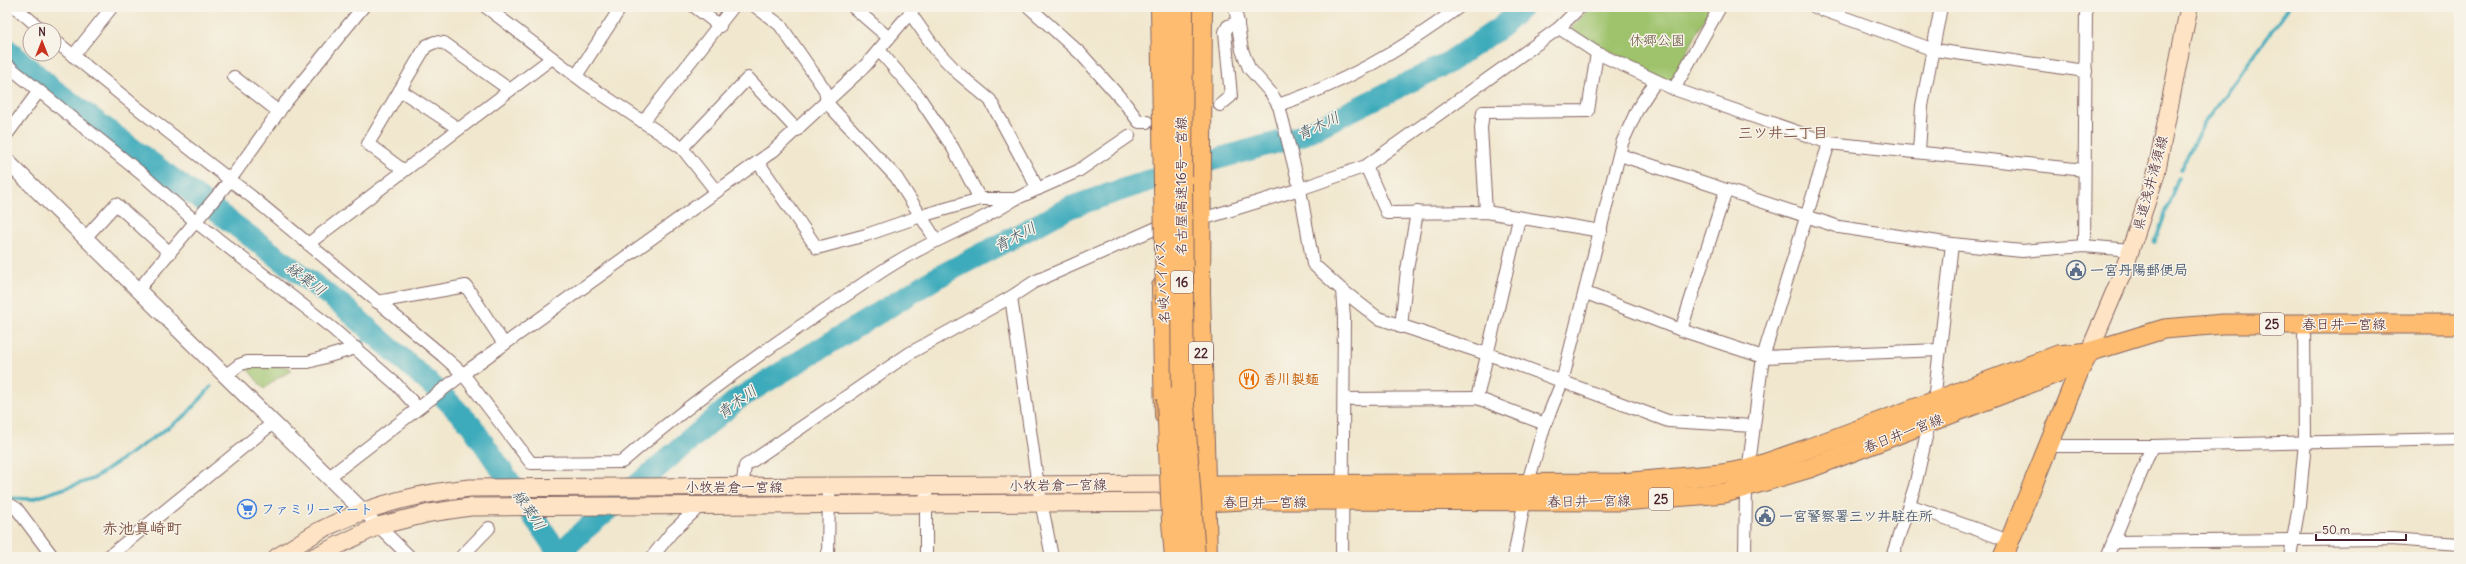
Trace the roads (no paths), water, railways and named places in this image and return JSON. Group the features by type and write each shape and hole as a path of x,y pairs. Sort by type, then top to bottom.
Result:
{"highway":[{"name":"名岐バイパス","path":"1158,7 1159,221 1165,349 1167,493 1172,557"},
{"name":"名古屋高速16号一宮線","path":"1162,7 1168,406 1176,557"},
{"name":"名古屋高速16号一宮線","path":"1182,7 1181,183 1183,404 1206,555"},
{"name":"22","path":"1202,7 1202,212 1200,291 1206,555"}],"main road":[{"name":"県道浅井清須線","path":"2090,352 2131,250 2156,174 2189,7"},
{"name":"春日井一宮線","path":"1205,494 1244,500 1342,502 1524,502 1668,499 1725,493 1748,478 1934,401 2058,355 2090,352 2164,329 2223,324 2459,324"},
{"name":"春日井一宮線","path":"1205,494 1342,483 1621,483 1748,478 1810,468 2059,372 2090,352"},
{"path":"2006,549 2050,446 2079,371 2090,352"},
{"name":"小牧岩倉一宮線","path":"277,557 320,531 364,512 447,490 486,487 742,488 1038,486 1205,494"},
{"name":"小牧岩倉一宮線","path":"314,557 378,526 430,513 470,507 1043,504 1167,493"}],"street":[{"path":"15,7 33,22"},
{"path":"73,56 112,7"},
{"path":"138,290 228,182 279,112 363,7"},
{"path":"486,7 576,76 682,148 716,191"},
{"path":"576,76 621,7"},
{"path":"695,7 720,26"},
{"path":"643,122 720,26 733,7"},
{"path":"756,7 780,25 825,90 827,103 896,177 936,240"},
{"path":"853,7 889,38"},
{"path":"1029,7 1081,54 1124,102 1139,122 1147,122"},
{"path":"1234,7 1242,50 1249,68 1271,92 1278,105 1300,189 1312,264 1342,290 1378,318 1486,355 1668,421 1753,426"},
{"path":"1278,105 1301,97 1359,70 1428,30 1459,7"},
{"path":"1202,212 1300,189 1366,166 1559,28 1580,7"},
{"path":"1674,89 1720,7"},
{"path":"1815,7 1934,50 2086,71"},
{"path":"1919,151 1922,106 1942,7"},
{"path":"2084,246 2086,7"},
{"path":"329,477 460,376 758,162 827,103 879,50 913,10 936,50 990,100 1038,189"},
{"path":"1220,105 1231,96 1225,32 1228,26 1238,22"},
{"path":"1559,28 1597,52 1674,89 1829,143 1919,151 2084,170"},
{"path":"403,170 368,144 426,46 435,42 444,43 510,90"},
{"path":"62,47 228,182 308,244 377,302 460,376 531,463 622,462 667,423 783,336 895,263 936,240 994,214 1015,199 1078,171 1129,136"},
{"path":"879,50 919,97 953,148 980,199"},
{"path":"1486,212 1481,128 1483,112 1588,111 1597,52"},
{"path":"308,244 403,170 552,58"},
{"path":"7,65 356,348 421,406"},
{"path":"234,77 279,112"},
{"path":"682,148 748,78 797,130"},
{"path":"1514,557 1528,482 1545,424 1562,382 1586,293 1622,143 1638,108 1656,81"},
{"path":"400,90 459,129"},
{"path":"7,134 39,91"},
{"path":"1745,557 1748,478 1753,426 1763,357 1829,143"},
{"path":"1620,155 1839,227 1952,244 2022,251 2084,246 2131,250"},
{"path":"7,161 410,557"},
{"path":"758,162 817,248 866,235 921,216 980,199 1015,199"},
{"path":"1366,166 1387,213 1486,212 1519,219 1601,231"},
{"path":"1681,330 1726,190"},
{"path":"85,238 116,204 170,253"},
{"path":"1401,327 1407,270 1417,212"},
{"path":"1477,398 1519,219"},
{"path":"742,488 745,466 910,353 1011,297 1034,282 1159,221"},
{"path":"1892,557 1909,505 1934,401 1952,244"},
{"path":"377,302 466,286 504,344"},
{"path":"1342,290 1344,399 1342,557"},
{"path":"1586,293 1681,330 1763,357 1940,350"},
{"path":"1011,297 1038,486 1043,504 1052,557"},
{"path":"2290,557 2299,506 2305,442 2304,324"},
{"path":"225,376 239,365 247,362 308,362 356,348"},
{"path":"1344,399 1477,398 1545,424"},
{"path":"108,557 273,423"},
{"path":"2050,446 2152,446 2459,439"},
{"path":"2107,557 2152,446"},
{"path":"926,486 926,557"},
{"path":"828,557 830,506 829,487"},
{"path":"7,503 17,509 53,557"},
{"path":"1909,505 2006,549"},
{"path":"652,557 672,532 700,506"},
{"path":"461,557 489,528"},
{"path":"2114,542 2391,539 2459,544"}],"waterway":[{"name":"青木川","path":"560,557 559,554 584,530 738,399 936,278 1071,207 1195,165 1300,136 1446,64 1501,27 1522,7"},
{"path":"2180,170 2203,125 2289,7"},
{"name":"縁葉川","path":"7,49 53,89 343,306 436,389 471,425 559,554"},
{"path":"2155,242 2178,178"},
{"path":"361,342 377,336"},
{"path":"7,498 32,499 93,479 185,416 211,387"}],"place":[{"name":"一宮丹陽郵便局","path":"2076,270"},
{"name":"香川製麺","path":"1249,379"},
{"name":"ファミリーマート","path":"247,509"},
{"name":"一宮警察署三ツ井駐在所","path":"1765,516"}],"district":[{"name":"三ツ井二丁目","path":"1783,133"},
{"name":"赤池真崎町","path":"142,528"}],"park label":[{"name":"休郷公園","path":"1657,40"}]}
